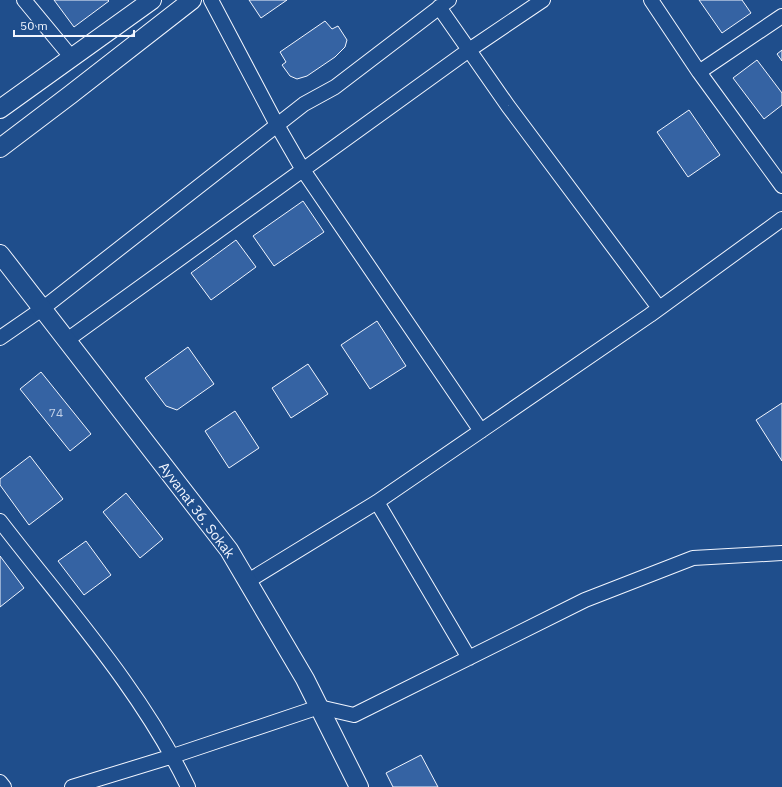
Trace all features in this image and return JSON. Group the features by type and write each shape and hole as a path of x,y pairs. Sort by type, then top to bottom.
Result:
{"street":[{"path":"24,0 72,58"},
{"path":"0,109 152,0"},
{"path":"0,148 70,96 192,0"},
{"path":"211,0 277,125 304,170 481,431"},
{"path":"67,340 469,50 543,0"},
{"path":"651,0 699,72 782,186"},
{"path":"0,338 42,309 304,104 334,87 444,4 469,50 508,106 659,308"},
{"path":"699,72 782,16"},
{"path":"248,582 377,502 659,308 782,219"},
{"name":"Ayvanat 36. Sokak","path":"0,254 228,550 305,679 359,787"},
{"path":"377,502 469,658"},
{"path":"0,521 126,683 173,756 188,787"},
{"path":"72,787 173,756 319,707 354,715 585,600 693,558 782,553"},
{"path":"0,782 4,787"}],"building":[{"path":"54,0 108,0 109,1 74,27"},
{"path":"249,0 287,0 261,18"},
{"path":"699,0 742,0 751,13 722,33"},
{"path":"325,21 332,29 338,26 347,40 345,47 335,57 307,76 297,79 290,76 282,65 286,62 280,52"},
{"path":"782,50 782,61 777,54"},
{"path":"757,60 782,93 782,105 764,119 733,78"},
{"path":"689,110 720,155 688,177 657,132"},
{"path":"303,201 324,232 274,266 253,236"},
{"path":"236,240 256,267 211,300 191,273"},
{"path":"377,321 406,366 370,389 341,345"},
{"path":"188,347 214,384 177,410 166,406 145,378"},
{"path":"308,364 328,394 291,418 272,388"},
{"path":"41,372 91,434 70,451 20,389"},
{"path":"782,403 782,461 756,420"},
{"path":"235,411 259,448 229,468 205,431"},
{"path":"30,456 63,499 29,525 0,485 0,479"},
{"path":"126,493 163,539 140,558 103,512"},
{"path":"86,541 111,575 84,595 58,561"},
{"path":"0,556 24,588 0,607"},
{"path":"421,755 438,787 393,787 386,773"}]}
